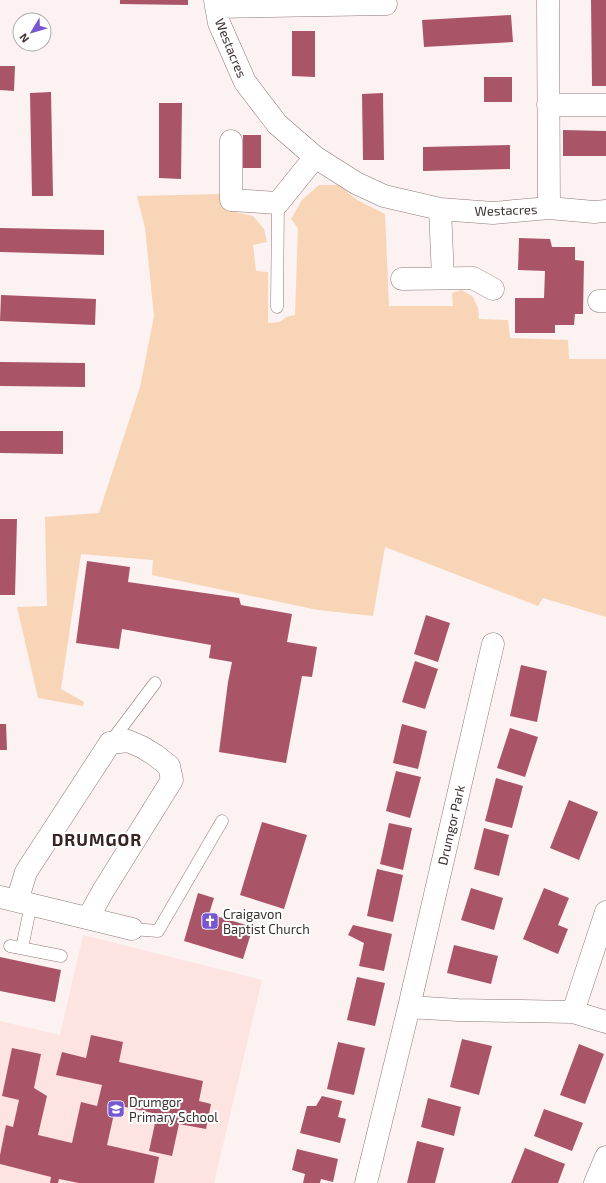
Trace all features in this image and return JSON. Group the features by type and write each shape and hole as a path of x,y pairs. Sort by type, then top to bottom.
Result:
{"street":[{"name":"Westacres","path":"548,0 549,208"},
{"name":"Westacres","path":"386,4 216,4 220,23 245,82 277,124 315,156 356,183 384,196 440,209 493,213 549,208 594,212 606,211"},
{"path":"548,105 606,106"},
{"path":"231,141 231,200 278,204 315,156"},
{"path":"440,209 443,278"},
{"path":"402,279 473,278 493,289"},
{"name":"Drumgor Park","path":"366,1183 409,1007 493,644"},
{"path":"88,918 102,891 172,780 169,766 142,747 128,741 110,743 26,872 16,901 132,930"},
{"path":"573,1012 606,912"},
{"path":"409,1007 458,1010 573,1012 606,1022"},
{"path":"595,1183 606,1157"}],"lane":[{"path":"277,307 278,204"},
{"path":"110,743 155,683"},
{"path":"132,930 158,931 222,821"},
{"path":"16,901 16,947 61,956"}],"shaded area":[{"path":"319,185 339,185 357,200 385,214 389,306 453,306 452,293 462,290 473,297 478,308 479,319 508,320 510,338 568,340 569,359 606,359 606,617 543,598 538,606 385,547 373,616 318,610 152,575 153,560 81,554 61,689 84,702 83,706 38,698 17,607 47,606 45,517 99,513 140,387 154,316 145,228 137,196 220,194 226,210 253,216 264,229 267,242 253,245 256,271 268,272 268,323 280,322 286,317 295,315 298,228 291,219 302,200"},
{"name":"Drumgor Primary School","path":"83,935 262,980 214,1183 0,1183 0,1021 60,1035"}],"building":[{"path":"120,0 188,0 188,5 120,4"},
{"path":"591,0 606,0 606,86 592,86"},
{"path":"511,15 513,42 424,47 422,20"},
{"path":"292,31 315,31 315,77 292,76"},
{"path":"0,66 15,66 14,91 0,90"},
{"path":"484,77 512,77 512,102 484,102"},
{"path":"51,92 53,196 32,196 30,93"},
{"path":"383,93 384,160 363,160 362,94"},
{"path":"159,103 182,103 181,179 159,178"},
{"path":"563,130 606,131 606,156 563,156"},
{"path":"243,135 261,135 261,168 243,168"},
{"path":"510,145 510,169 423,171 423,147"},
{"path":"0,228 104,230 104,255 0,252"},
{"path":"519,238 550,239 552,247 575,247 575,260 584,261 583,314 575,314 574,325 555,325 555,333 515,333 515,298 544,298 545,271 518,270"},
{"path":"1,295 96,299 95,325 0,321"},
{"path":"0,362 85,363 85,387 0,386"},
{"path":"0,431 63,431 63,454 0,453"},
{"path":"0,519 17,519 15,595 0,595"},
{"path":"87,561 130,567 128,582 239,598 241,605 292,614 287,642 317,647 312,677 302,676 286,763 219,752 232,662 209,658 211,645 122,629 119,649 76,643"},
{"path":"426,615 450,623 438,662 414,654"},
{"path":"415,661 438,669 425,709 402,702"},
{"path":"521,665 547,671 537,722 510,716"},
{"path":"0,724 6,724 7,750 0,750"},
{"path":"402,724 427,731 418,769 393,763"},
{"path":"510,728 538,737 525,777 497,768"},
{"path":"396,771 421,777 410,818 386,811"},
{"path":"496,778 523,786 512,828 485,821"},
{"path":"569,800 598,812 579,860 550,848"},
{"path":"262,822 307,835 284,909 240,895"},
{"path":"389,823 412,828 403,870 380,864"},
{"path":"484,828 509,835 499,876 474,869"},
{"path":"377,869 403,875 393,922 367,916"},
{"path":"471,888 503,898 494,930 461,920"},
{"path":"544,888 569,898 558,925 568,929 558,954 523,939"},
{"name":"Craigavon Baptist Church","path":"198,893 214,898 209,914 253,927 243,959 184,941"},
{"path":"353,925 392,934 384,971 359,966 364,943 348,935"},
{"path":"454,945 498,956 491,984 447,973"},
{"path":"0,957 61,970 55,1002 0,991"},
{"path":"357,977 385,983 375,1026 347,1020"},
{"path":"91,1035 123,1042 119,1062 203,1081 199,1101 211,1104 206,1129 179,1124 172,1156 149,1151 157,1114 116,1105 107,1145 159,1157 154,1183 79,1183 59,1179 58,1183 50,1183 51,1177 0,1164 0,1155 6,1125 13,1127 19,1100 2,1096 12,1048 41,1054 34,1088 47,1096 38,1135 72,1143 81,1102 97,1106 102,1085 56,1075 62,1052 86,1058"},
{"path":"462,1039 492,1046 479,1095 450,1087"},
{"path":"338,1042 365,1048 354,1095 327,1089"},
{"path":"579,1044 604,1054 585,1104 560,1095"},
{"path":"322,1096 342,1101 338,1117 346,1119 340,1143 300,1133 307,1106 316,1106"},
{"path":"428,1098 461,1107 454,1136 421,1127"},
{"path":"544,1109 583,1123 572,1151 534,1136"},
{"path":"417,1141 444,1148 435,1183 407,1183"},
{"path":"525,1148 565,1164 558,1183 511,1183"},
{"path":"297,1149 338,1159 333,1182 321,1179 320,1183 303,1183 305,1174 292,1170"}],"place":[{"name":"Craigavon Baptist Church","path":"210,921"},
{"name":"Drumgor Primary School","path":"116,1109"}],"district":[{"name":"DRUMGOR","path":"97,840"}]}
